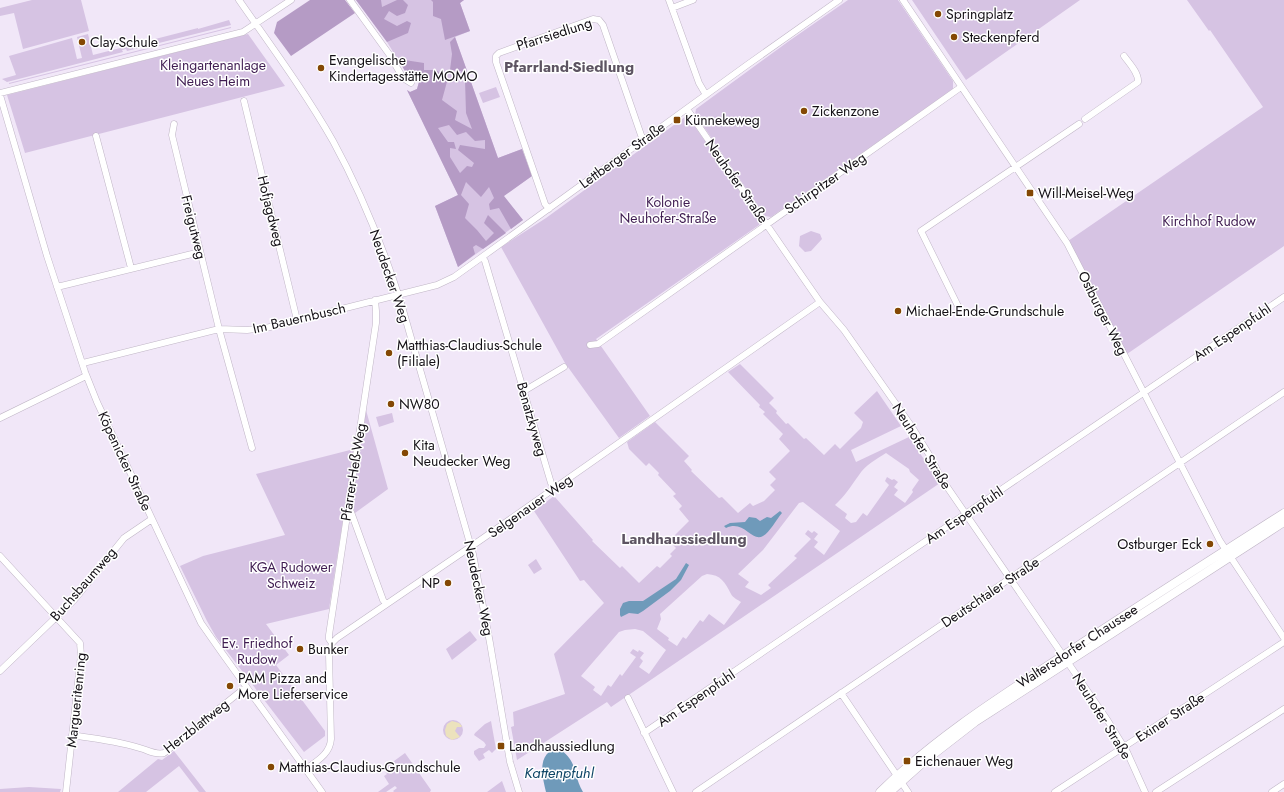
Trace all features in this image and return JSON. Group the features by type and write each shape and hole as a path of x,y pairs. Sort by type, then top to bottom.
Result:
{"main road":[{"name":"Waltersdorfer Chaussee","path":"1228,554 1284,513"},
{"name":"Waltersdorfer Chaussee","path":"890,792 899,779 934,743 960,724 1228,554 1284,522"},
{"name":"Waltersdorfer Chaussee","path":"880,792 899,779"}],"street":[{"name":"Neudecker Weg","path":"239,0 306,97 333,142 365,207 388,265 398,294 471,547 490,644 510,762 519,792"},
{"path":"0,94 243,32 292,0"},
{"path":"350,0 389,54 403,78 411,83"},
{"path":"669,0 699,83 706,95"},
{"path":"672,8 694,0"},
{"path":"826,0 831,6"},
{"name":"Lettberger Straße","path":"398,294 443,283 454,277 839,0"},
{"name":"Ostburger Weg","path":"903,0 1067,243 1228,554 1284,638"},
{"name":"Pfarrsiedlung","path":"549,209 545,204 496,62 496,56 499,53 594,20 599,20 603,25 644,140"},
{"path":"1086,119 1138,82 1139,79 1124,56"},
{"name":"Schirpitzer Weg","path":"590,344 598,344 962,87"},
{"name":"Köpenicker Straße","path":"0,94 57,288 83,363 86,376 97,402 202,623 322,792"},
{"name":"Hofjagdweg","path":"244,101 297,320"},
{"name":"Neuhofer Straße","path":"687,109 820,302 844,330 912,427 942,478 1124,747 1138,773 1145,792"},
{"name":"Freigutweg","path":"174,124 172,135 200,252 219,329 252,448"},
{"path":"959,308 921,231 1079,124"},
{"path":"96,136 131,268"},
{"path":"57,288 131,268 200,252"},
{"name":"Benatzkyweg","path":"482,258 485,261 551,483 555,488"},
{"name":"Im Bauernbusch","path":"83,363 219,329 257,330 398,294"},
{"name":"Am Espenpfuhl","path":"644,733 1284,297"},
{"name":"Pfarrer-Heß-Weg","path":"332,643 329,639 329,635 376,323 375,300"},
{"name":"Selgenauer Weg","path":"332,643 820,302"},
{"path":"524,391 564,367"},
{"path":"0,418 86,376"},
{"name":"Deutschtaler Straße","path":"696,792 1284,392"},
{"path":"347,511 351,512 382,600 386,604"},
{"name":"Buchsbaumweg","path":"0,671 79,594 124,538 152,519"},
{"name":"Margueritenring","path":"0,556 78,639 81,646 66,792"},
{"name":"Exiner Straße","path":"1055,792 1284,642"},
{"path":"306,769 324,755 330,748 329,654 332,643"},
{"name":"Herzblattweg","path":"72,735 123,743 156,754 164,753 246,687"},
{"path":"841,693 908,792"},
{"path":"628,698 673,792"},
{"path":"1156,792 1284,709"},
{"path":"1272,792 1284,784"}],"green space":[{"path":"32,0 81,0 89,31 23,49 14,13 0,16 0,8"},
{"path":"356,0 464,0 460,3 470,31 455,37 498,158 522,149 532,176 503,196 523,220 458,267 435,206 458,195 407,90 410,92 417,89 419,82 417,77 405,71 387,42"},
{"name":"Kolonie Neuhofer-Straße","path":"848,0 898,0 953,81 953,89 771,217 765,216 695,114 696,109"},
{"path":"912,0 1080,0 966,80"},
{"name":"Kirchhof Rudow","path":"1187,0 1284,0 1284,246 1127,354 1068,241 1263,107 1210,30 1209,31"},
{"path":"229,20 231,25 127,51 126,49 122,50 123,52 7,82 2,79 16,75 9,56 72,38 77,59 82,58 77,37 88,34 93,55"},
{"path":"231,28 9,84 9,83"},
{"name":"Kleingartenanlage Neues Heim","path":"248,34 285,86 25,153 7,95"},
{"path":"496,87 500,97 483,103 479,93"},
{"name":"Kolonie Neuhofer-Straße","path":"685,117 689,118 760,221 759,225 596,339 650,416 619,438 565,363 501,247 546,218"},
{"path":"811,231 820,234 822,239 811,251 805,252 799,246 800,236"},
{"path":"740,364 774,398 769,403 786,424 788,423 804,439 806,438 824,455 835,444 840,449 861,428 863,422 854,413 877,391 901,426 851,450 856,462 909,437 940,483 611,707 607,702 517,760 511,727 514,726 513,712 565,694 554,654 604,603 584,580 580,581 534,511 554,496 593,540 592,541 620,568 622,566 639,583 657,566 660,568 672,556 670,554 676,548 668,540 672,538 689,521 679,509 682,506 673,496 676,494 658,475 659,473 649,463 646,466 629,449 627,442 655,422 689,456 684,461 692,470 691,471 719,498 722,497 738,513 750,503 753,506 764,501 775,490 770,485 776,479 769,472 790,451 779,439 783,434 763,414 765,412 759,407 760,405 728,372","holes":["886,453 909,469 910,472 919,480 905,503 894,495 898,490 894,487 898,482 887,477 885,481 889,485 867,516 863,513 856,522 851,523 845,518 847,514 835,505 864,468","803,502 840,531 824,555 814,547 818,542 814,539 818,534 814,531 812,533 808,530 805,534 811,539 794,556 797,558 768,585 771,588 761,595 745,587 749,582 738,574 763,550 799,503","707,574 716,576 722,580 733,596 741,602 724,625 709,614 703,622 700,620 686,639 683,637 677,646 668,640 669,638 657,629 661,619 660,614 702,576","635,629 643,631 666,650 649,674 639,667 643,661 640,658 644,653 633,649 630,653 636,657 622,676 620,674 611,687 608,685 601,696 593,690 595,687 581,676 619,632"]},
{"path":"366,410 388,489 355,513 352,503 359,452 361,452 360,449"},
{"path":"392,413 394,422 379,427 376,417"},
{"name":"KGA Rudower Schweiz","path":"354,449 329,609 266,624 289,655 276,665 325,731 325,736 304,752 216,637 180,566 203,556 285,535 256,474"},
{"path":"536,559 542,569 534,574 528,565"},
{"path":"470,631 477,640 452,660 446,649"},
{"path":"449,720 457,720 463,726 463,734 457,740 449,740 443,734 443,726"},
{"path":"491,721 496,749 492,753 489,750 483,754 485,758 479,761 474,754 474,751 479,748 484,748 486,745 474,735 485,724"},
{"path":"174,751 206,792 199,792 179,766 146,792 118,792 158,759 162,760"},
{"path":"405,753 431,790 430,792 394,792 393,791 397,788 395,786 386,792 378,792 389,784 384,776 387,774 383,769"},
{"path":"502,781 506,792 487,792"},
{"path":"29,787 61,789 60,792 0,792 0,789"}],"shaded area":[{"path":"310,0 345,0 355,13 291,56 274,33 277,22"},
{"path":"356,0 381,0 382,7 397,0 403,0 408,5 405,13 397,16 389,11 384,19 397,26 407,21 411,23 408,33 387,42"},
{"path":"431,0 464,0 460,3 470,31 445,40 441,19 433,16 433,2"},
{"path":"455,37 498,158 522,149 532,176 504,196 523,220 511,229 499,208 490,210 489,204 494,198 489,187 481,197 466,182 461,195 469,204 465,218 486,241 494,233 484,223 488,215 506,233 483,249 476,245 473,247 475,254 458,267 435,206 458,195 407,90 410,92 417,89 419,82 417,77 405,71 398,59 424,63 424,70 436,70 448,78 442,100 457,111 455,120 472,129 466,113 465,80 461,71 450,70 452,54 450,42","holes":["449,125 457,135 466,132 475,141 485,140 485,149 460,145 458,150 474,163 472,167 467,166 460,173 450,157 450,148 456,149 454,142 448,142 438,128"]}],"sand":[{"path":"452,721 459,723 462,726 457,727 455,731 460,737 452,740 446,736 445,730 447,724"}],"water":[{"path":"780,511 782,513 771,529 763,536 755,536 738,526 726,528 724,526 730,523 745,522 749,517 756,518 760,521 767,517 771,518"},
{"path":"686,563 689,565 681,580 670,591 638,614 629,613 621,617 620,609 623,603 629,601 643,601 676,579"},
{"name":"Kattenpfuhl","path":"558,748 565,753 572,763 583,792 546,792 542,771 543,760 549,752"}],"place":[{"name":"Springplatz","path":"938,14"},
{"name":"Steckenpferd","path":"954,37"},
{"name":"Clay-Schule","path":"82,42"},
{"name":"Evangelische Kindertagesstätte MOMO","path":"321,68"},
{"name":"Zickenzone","path":"804,111"},
{"name":"Künnekeweg","path":"677,120"},
{"name":"Will-Meisel-Weg","path":"1030,193"},
{"name":"Michael-Ende-Grundschule","path":"898,311"},
{"name":"Matthias-Claudius-Schule (Filiale)","path":"389,353"},
{"name":"NW80","path":"391,404"},
{"name":"Kita Neudecker Weg","path":"405,453"},
{"name":"Ostburger Eck","path":"1210,544"},
{"name":"NP","path":"448,583"},
{"name":"Bunker","path":"300,649"},
{"name":"PAM Pizza and More Lieferservice","path":"230,686"},
{"name":"Landhaussiedlung","path":"501,746"},
{"name":"Eichenauer Weg","path":"907,761"},
{"name":"Matthias-Claudius-Grundschule","path":"271,767"}],"district":[{"name":"Pfarrland-Siedlung","path":"569,67"},
{"name":"Landhaussiedlung","path":"684,539"}],"park label":[{"name":"Ev. Friedhof Rudow","path":"257,652"}]}
